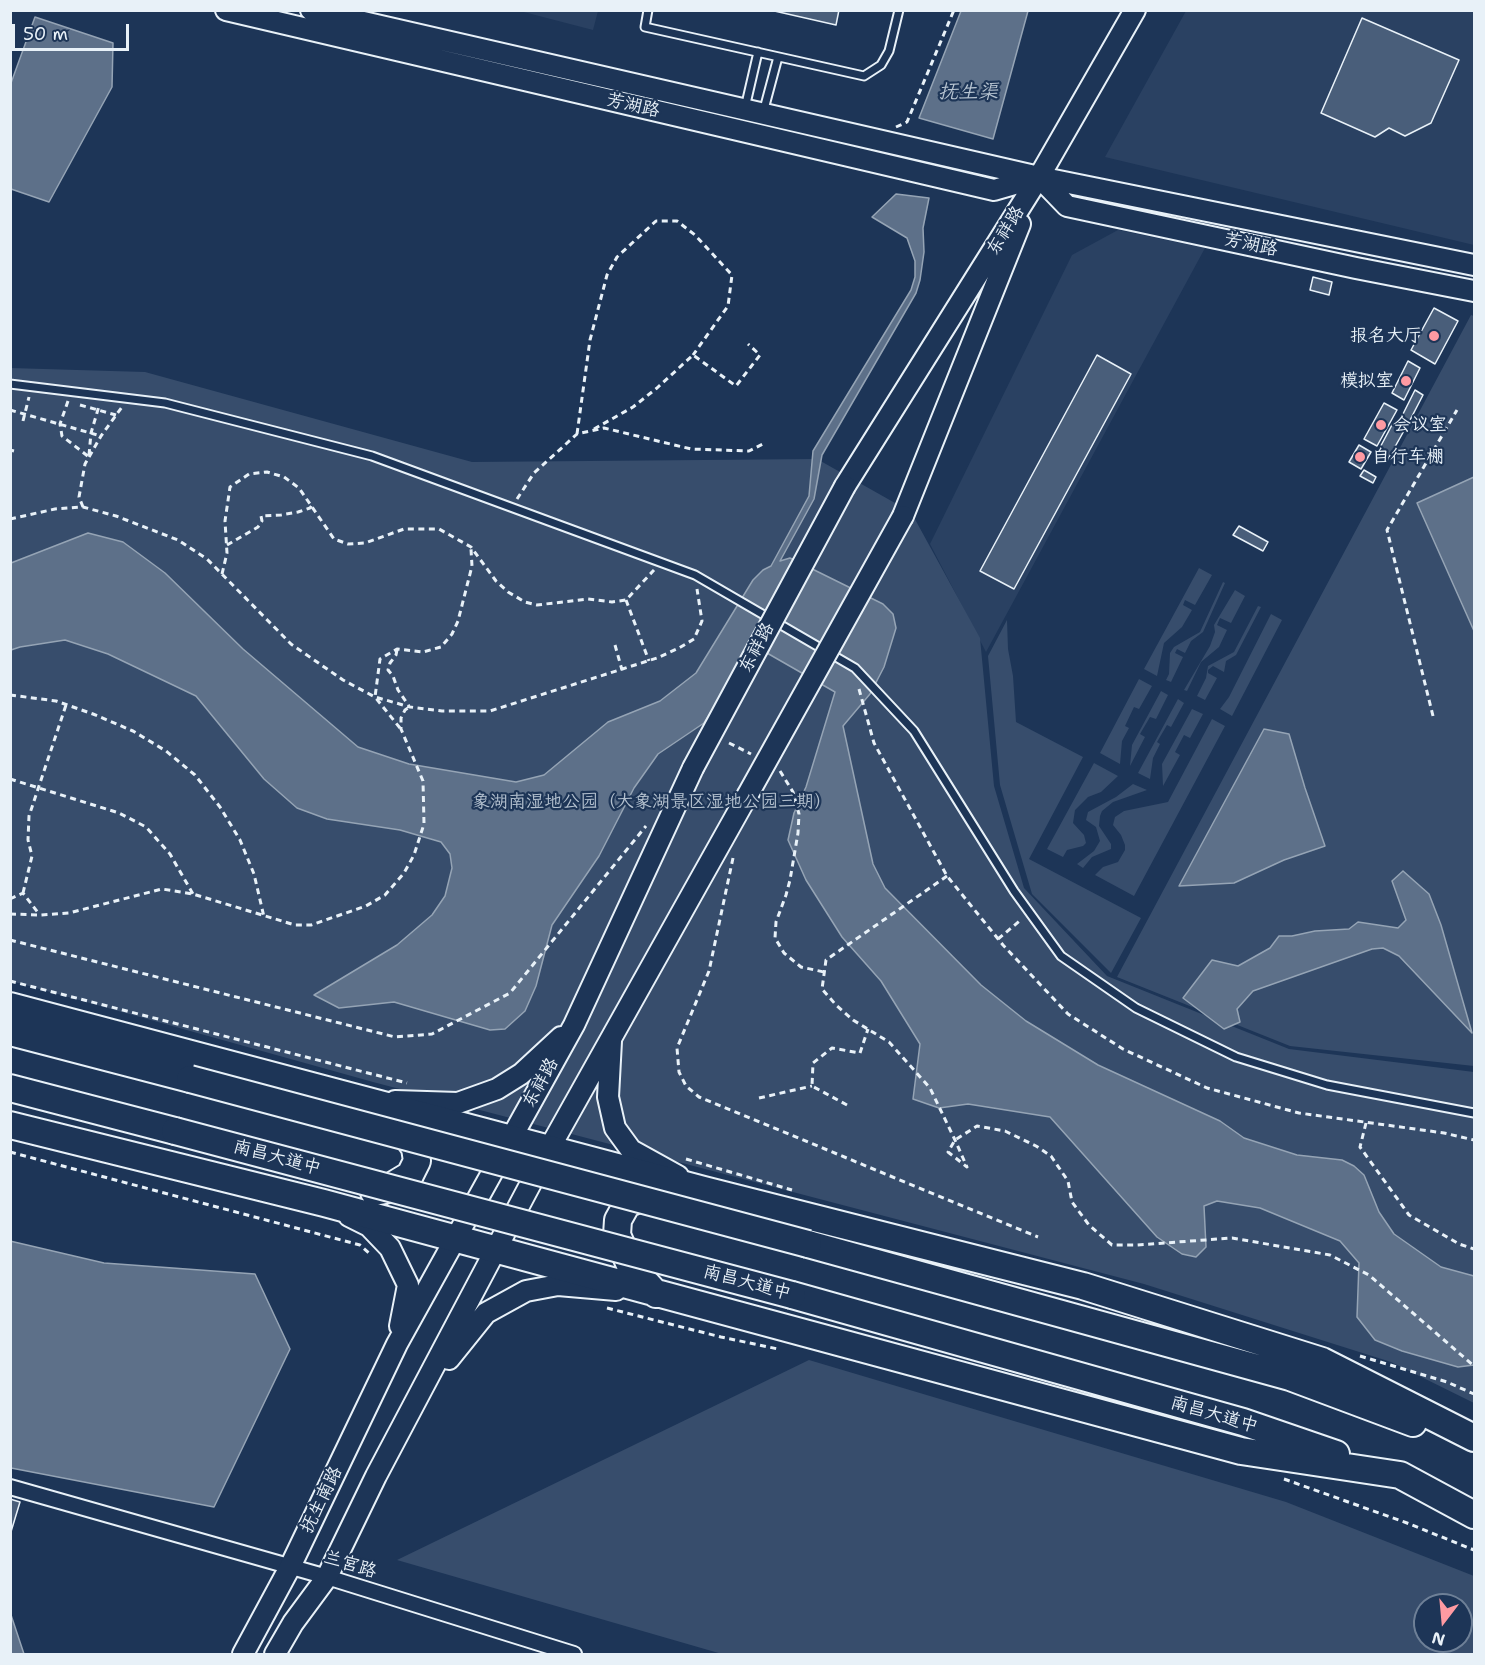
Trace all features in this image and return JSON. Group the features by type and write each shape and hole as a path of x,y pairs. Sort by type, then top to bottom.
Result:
{"highway":[{"path":"10,1006 704,1190 1083,1286 1322,1361 1474,1438"},
{"path":"10,1032 808,1244 1290,1377 1474,1447"},
{"name":"南昌大道中","path":"10,1088 792,1296 1243,1422 1400,1475 1474,1505"},
{"path":"324,1203 384,1190 410,1174 417,1161 415,1148 402,1126 366,1099"},
{"path":"10,1125 324,1203 1240,1451 1400,1475 1474,1515"},
{"path":"656,1294 630,1265 617,1235 618,1220 627,1204 648,1195 704,1190"}],"main road":[{"name":"芳湖路","path":"226,10 994,190 1039,177"},
{"name":"芳湖路","path":"311,10 1039,177 1474,265"},
{"name":"东祥路","path":"397,1344 573,1025 693,768 845,486 1039,177 1135,10"},
{"name":"芳湖路","path":"1039,177 1067,206 1474,291"},
{"name":"东祥路","path":"421,1394 549,1149 903,516 1039,177"},
{"path":"366,1099 458,1103 497,1089 521,1074 573,1025"},
{"path":"611,1037 608,1097 615,1128 631,1150 704,1190"},
{"path":"324,1203 369,1226 390,1248 408,1285 397,1344"},
{"path":"275,1654 293,1623 327,1577 376,1476 421,1394 486,1313 526,1291 558,1285 656,1294"},
{"name":"抚生南路","path":"243,1654 290,1567 397,1344"}],"street":[{"name":"兰宫路","path":"10,1487 327,1577 574,1654"}],"lane":[{"path":"648,10 645,27 864,76 881,65 889,51 899,10"},
{"path":"754,111 758,52"},
{"path":"754,111 778,57"},
{"path":"10,384 165,403 372,456 695,575 855,668 915,731 1014,891 1061,956 1136,1008 1236,1057 1327,1085 1474,1113"}],"path":[{"path":"891,129 907,122 954,10"},
{"path":"577,434 590,340 607,275 616,257 656,221 677,221 694,235 732,275 728,306 693,355 657,388 633,407 590,431"},
{"path":"693,355 736,386 760,355 748,344"},
{"path":"23,421 32,386"},
{"path":"71,391 60,424 62,436 89,457"},
{"path":"89,457 91,433 102,395"},
{"path":"83,507 79,497 80,482 89,457 128,398"},
{"path":"68,401 116,415"},
{"path":"10,410 101,436"},
{"path":"1433,716 1387,530 1457,410"},
{"path":"512,508 534,473 577,434 604,428 691,449 749,451 765,443"},
{"path":"222,574 227,553 225,521 230,487 249,474 267,472 284,477 299,488 334,539 348,544 365,543 404,529 422,527 439,529 471,547 496,581 508,592 525,602 537,605 588,599 612,602 626,600 661,563"},
{"path":"227,545 258,527 262,521 261,516 290,514 310,508 312,505"},
{"path":"10,519 55,509 83,507 116,516 178,540 207,559 291,644 343,680 375,697 410,707 442,711 490,711 622,670 679,648 694,639 702,621 695,575"},
{"path":"10,914 69,913 162,889 193,894 295,925 311,925 366,906 385,895 404,873 419,841 424,824 425,801 423,781 401,729 375,697 380,658 397,649 423,652 441,647 452,634 469,582 472,566 471,547"},
{"path":"626,600 649,661"},
{"path":"615,645 622,670"},
{"path":"397,649 388,670 410,707"},
{"path":"10,695 56,701 133,730 195,775 220,807 240,840 254,874 264,917"},
{"path":"10,899 22,893 32,856 28,840 28,816 66,705"},
{"path":"401,729 401,718 405,710 410,707"},
{"path":"729,743 756,757"},
{"path":"774,767 782,772 793,792 800,814 788,888 776,922 775,938 784,953 801,967 824,972"},
{"path":"10,779 119,813 146,827 170,854 193,894"},
{"path":"10,940 395,1037 432,1034 510,993 649,822"},
{"path":"734,854 709,971 677,1048 679,1072 686,1086 699,1097 1038,1237"},
{"path":"947,876 826,960 822,989 836,1005 889,1042 930,1088 955,1140 967,1167 948,1152 955,1140 977,1126 1005,1131 1036,1146 1051,1156 1068,1181 1072,1202 1089,1226 1112,1245 1232,1238 1330,1255 1370,1275 1474,1366"},
{"path":"22,893 40,915"},
{"path":"998,939 1030,912"},
{"path":"10,981 412,1084"},
{"path":"813,1086 813,1063 832,1048 860,1053 868,1029"},
{"path":"759,1098 813,1086 847,1105"},
{"path":"1366,1123 1359,1147 1409,1215 1459,1245 1474,1249"},
{"path":"10,1152 360,1245 382,1265 398,1265"},
{"path":"605,1307 721,1338 789,1351"},
{"path":"1275,1477 1407,1523 1474,1550"}],"shaded area":[{"path":"598,10 593,30 520,11"},
{"path":"1186,11 1474,11 1474,245 1105,157"},
{"path":"1118,230 1205,248 986,652 930,544 1072,255"}],"green space":[{"path":"1471,315 1474,316 1474,1066 1290,1046 1117,977"},
{"name":"象湖南湿地公园（大象湖景区湿地公园三期）","path":"10,368 145,372 472,462 817,459 911,512 980,638 994,786 1024,888 1107,976 1289,1049 1474,1072 1474,1403 1391,1362 1144,1284 373,1082 11,981"},
{"path":"1199,568 1212,575 1195,605 1185,600 1183,605 1192,610 1182,627 1164,643 1157,676 1144,669"},
{"path":"1223,582 1225,583 1203,632 1191,641 1185,653 1177,649 1175,653 1183,657 1171,682 1166,680 1169,674 1170,653 1174,647 1200,632"},
{"path":"1235,590 1245,596 1231,623 1220,618 1217,625 1227,630 1219,647 1201,662 1187,691 1184,690 1210,646 1215,632 1214,625"},
{"path":"1258,606 1261,607 1236,655 1226,661 1224,672 1213,666 1208,670 1208,673 1217,678 1205,700 1197,696 1206,678 1208,666 1234,652"},
{"path":"1271,614 1282,620 1232,716 1220,709 1229,697"},
{"path":"1007,620 1016,722 1083,757 1029,859 1141,918 1111,973 1032,894 1000,785 988,656"},
{"path":"1139,679 1152,686 1139,709 1134,707 1125,726 1129,728 1122,741 1120,764 1100,753"},
{"path":"1161,691 1168,695 1156,719 1150,717 1140,734 1145,737 1130,766 1132,745"},
{"path":"1178,699 1184,703 1171,727 1167,725 1157,742 1160,744 1153,758 1150,779 1138,773"},
{"path":"1192,709 1203,714 1190,738 1184,735 1175,752 1180,755 1163,786 1162,764"},
{"path":"1212,719 1225,726 1134,896 1095,875 1103,867 1118,862 1125,850 1121,835 1113,825 1115,817 1124,811 1168,802"},
{"path":"1094,763 1118,776 1101,792 1088,797 1075,810 1073,823 1084,835 1086,843 1067,850 1063,857 1047,849"},
{"path":"1133,784 1147,790 1113,802 1102,811 1099,826 1111,844 1111,849 1092,857 1083,868 1077,864 1094,851 1100,841 1096,827 1086,820 1088,812 1116,797"},
{"path":"809,1360 1286,1502 1474,1576 1474,1654 722,1654 397,1560"}],"water":[{"name":"抚生渠","path":"961,11 1028,11 993,139 919,118"},
{"path":"35,17 113,43 112,87 49,202 11,189 11,83"},
{"path":"896,194 929,198 923,228 924,252 916,293 822,455 814,499 780,561 790,558 883,604 893,614 896,628 884,667 870,694 843,726 873,864 885,888 981,985 1026,1021 1098,1065 1220,1121 1244,1138 1297,1155 1342,1160 1354,1166 1364,1175 1379,1212 1394,1234 1441,1267 1474,1276 1474,1365 1458,1367 1402,1351 1375,1340 1357,1317 1359,1263 1340,1241 1260,1208 1217,1201 1204,1206 1206,1247 1196,1257 1182,1254 1157,1237 1050,1117 968,1104 939,1108 913,1099 920,1044 881,981 842,937 806,880 788,840 794,813 806,787 835,692 753,645 704,723 658,754 634,788 599,856 552,925 536,986 525,1011 505,1029 490,1030 394,1002 339,1008 314,995 397,945 432,915 445,896 452,868 450,854 441,842 400,830 327,819 297,808 264,779 196,696 108,654 65,640 11,650 11,563 88,533 123,542 165,573 243,649 358,747 409,764 516,782 544,775 608,722 660,701 696,673 753,580 771,566 809,496 813,451 911,290 915,277 915,261 907,238 872,217"},
{"path":"1474,477 1474,631 1417,503"},
{"path":"1264,729 1289,734 1325,846 1284,860 1234,883 1179,886"},
{"path":"1403,871 1429,894 1441,925 1472,1033 1399,956 1383,948 1372,949 1253,991 1237,1009 1240,1022 1224,1029 1183,998 1212,960 1238,966 1270,948 1279,936 1349,929 1358,922 1398,928 1406,920 1392,881"},
{"path":"10,1241 104,1263 255,1274 290,1349 214,1507 11,1468"},
{"path":"11,1615 24,1654 11,1654"}],"building":[{"path":"770,10 839,10 836,25"},
{"path":"1362,18 1459,60 1431,123 1405,136 1389,128 1375,137 1321,113"},
{"path":"1313,277 1332,282 1329,295 1310,290"},
{"name":"报名大厅","path":"1434,308 1458,321 1435,364 1411,350"},
{"path":"1097,355 1131,374 1014,589 980,571"},
{"name":"模拟室","path":"1408,361 1420,368 1404,400 1392,393"},
{"path":"1415,390 1423,395 1408,424 1400,420"},
{"name":"会议室","path":"1384,403 1397,410 1377,446 1364,439"},
{"path":"1393,423 1405,429 1387,461 1376,455"},
{"name":"自行车棚","path":"1359,445 1371,452 1361,469 1349,462"},
{"path":"1364,470 1376,477 1373,483 1360,476"},
{"path":"1239,526 1268,542 1263,551 1233,535"},
{"path":"10,1499 20,1502 10,1535"}],"place":[{"name":"报名大厅","path":"1434,336"},
{"name":"模拟室","path":"1406,381"},
{"name":"会议室","path":"1381,425"},
{"name":"自行车棚","path":"1360,457"}]}
